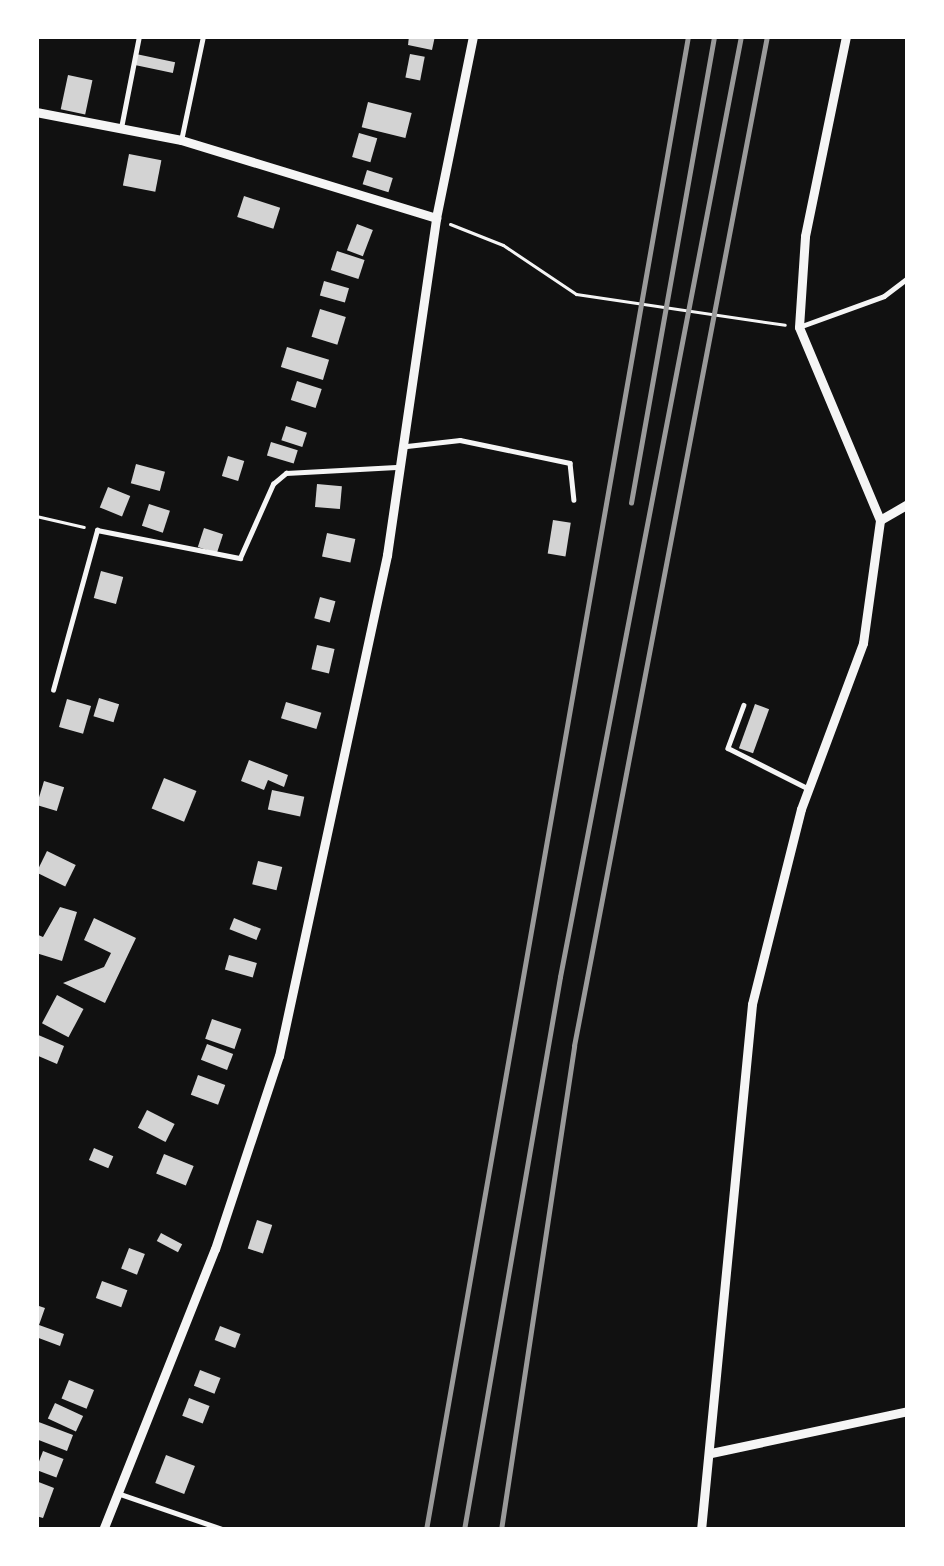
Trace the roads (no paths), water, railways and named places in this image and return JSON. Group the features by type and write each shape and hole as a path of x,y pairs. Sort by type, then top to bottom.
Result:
{"street":[{"path":"103,1530 279,1056 401,466 436,218 473,36"},
{"path":"701,1530 752,1004 809,789 863,644 880,520 799,327 805,236 846,36"},
{"path":"36,112 181,140 436,218"},
{"path":"880,520 908,504"},
{"path":"711,1453 908,1411"}],"lane":[{"path":"121,128 139,36"},
{"path":"181,140 203,36"},
{"path":"799,327 884,296 908,278"},
{"path":"403,446 460,440 570,463 574,500"},
{"path":"52,689 97,530 240,558 273,484 286,473 401,466"},
{"path":"744,705 728,748 809,789"},
{"path":"120,1494 225,1530"}],"railway":[{"path":"426,1530 688,36"},
{"path":"631,503 714,36"},
{"path":"464,1530 560,977 741,36"},
{"path":"501,1530 574,1046 767,36"}]}
